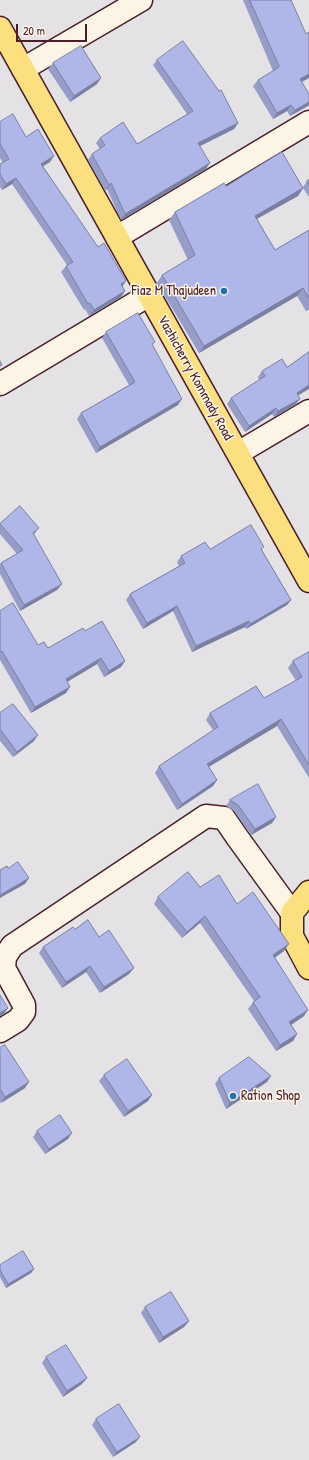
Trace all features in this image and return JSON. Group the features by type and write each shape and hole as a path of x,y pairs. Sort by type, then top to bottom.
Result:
{"main road":[{"name":"Vazhicherry Kommady Road","path":"0,28 309,581"},
{"path":"309,892 292,912 292,936 309,968"}],"street":[{"path":"23,69 141,0"},
{"path":"117,237 309,122"},
{"path":"0,384 149,295"},
{"path":"238,454 309,411"},
{"path":"0,1031 18,1020 24,1012 24,1005 4,968 5,957 12,946 206,816 224,818 292,912"}],"building":[{"path":"250,0 291,0 306,34 309,32 309,74 300,79 309,94 309,102 295,110 291,105 277,113 258,80 279,67"},
{"path":"183,41 219,91 221,90 238,123 198,143 210,163 125,214 111,183 109,185 92,154 105,145 100,138 123,122 137,144 193,111 157,60"},
{"path":"81,46 101,78 74,96 53,63"},
{"path":"13,114 26,137 38,129 54,156 41,164 98,247 104,243 126,281 121,284 125,291 94,310 90,303 88,304 66,266 73,262 16,178 6,184 0,174 0,164 9,159 0,144 0,122"},
{"path":"282,152 303,188 255,216 275,250 309,230 309,298 303,288 204,346 162,275 195,255 175,212 224,183 226,186"},
{"path":"138,313 155,342 152,344 182,399 100,447 81,413 135,382 106,332"},
{"path":"309,352 309,385 297,393 300,399 278,411 276,408 249,426 231,398 265,376 262,371 282,359 287,367"},
{"path":"20,506 39,528 33,533 62,584 24,605 1,563 23,550 0,524"},
{"path":"251,525 264,547 261,549 291,600 250,624 249,621 196,646 177,606 147,623 130,594 185,563 181,556 205,542 210,549"},
{"path":"13,603 38,645 44,642 48,648 83,628 85,631 102,621 125,661 109,671 101,658 66,679 70,687 35,707 2,651 0,652 0,611"},
{"path":"309,652 309,765 281,719 207,764 217,780 182,804 159,766 218,727 210,713 256,686 264,698 302,677 293,661"},
{"path":"13,704 38,735 17,752 0,729 0,713"},
{"path":"258,784 276,817 255,829 238,805 230,800"},
{"path":"18,862 29,878 0,895 0,870 7,866 8,868"},
{"path":"188,872 200,887 219,875 237,904 253,892 289,944 273,955 308,1010 289,1022 297,1034 280,1045 253,1002 260,997 205,916 187,932 158,897"},
{"path":"88,920 99,937 109,930 134,968 104,987 90,966 66,982 43,947 73,927 75,929"},
{"path":"0,995 8,1008 0,1013"},
{"path":"5,1045 29,1082 5,1097 0,1089 0,1048"},
{"name":"Ration Shop","path":"249,1057 271,1076 230,1103 219,1078"},
{"path":"127,1059 152,1095 128,1111 104,1075"},
{"path":"60,1115 72,1133 49,1149 37,1131"},
{"path":"23,1251 34,1269 8,1284 0,1270 0,1265"},
{"path":"171,1292 189,1321 163,1337 145,1307"},
{"path":"66,1345 87,1378 67,1391 46,1357"},
{"path":"119,1404 140,1437 117,1452 96,1419"}],"place":[{"name":"Fiaz M Thajudeen","path":"224,291"},
{"name":"Ration Shop","path":"233,1096"}]}
